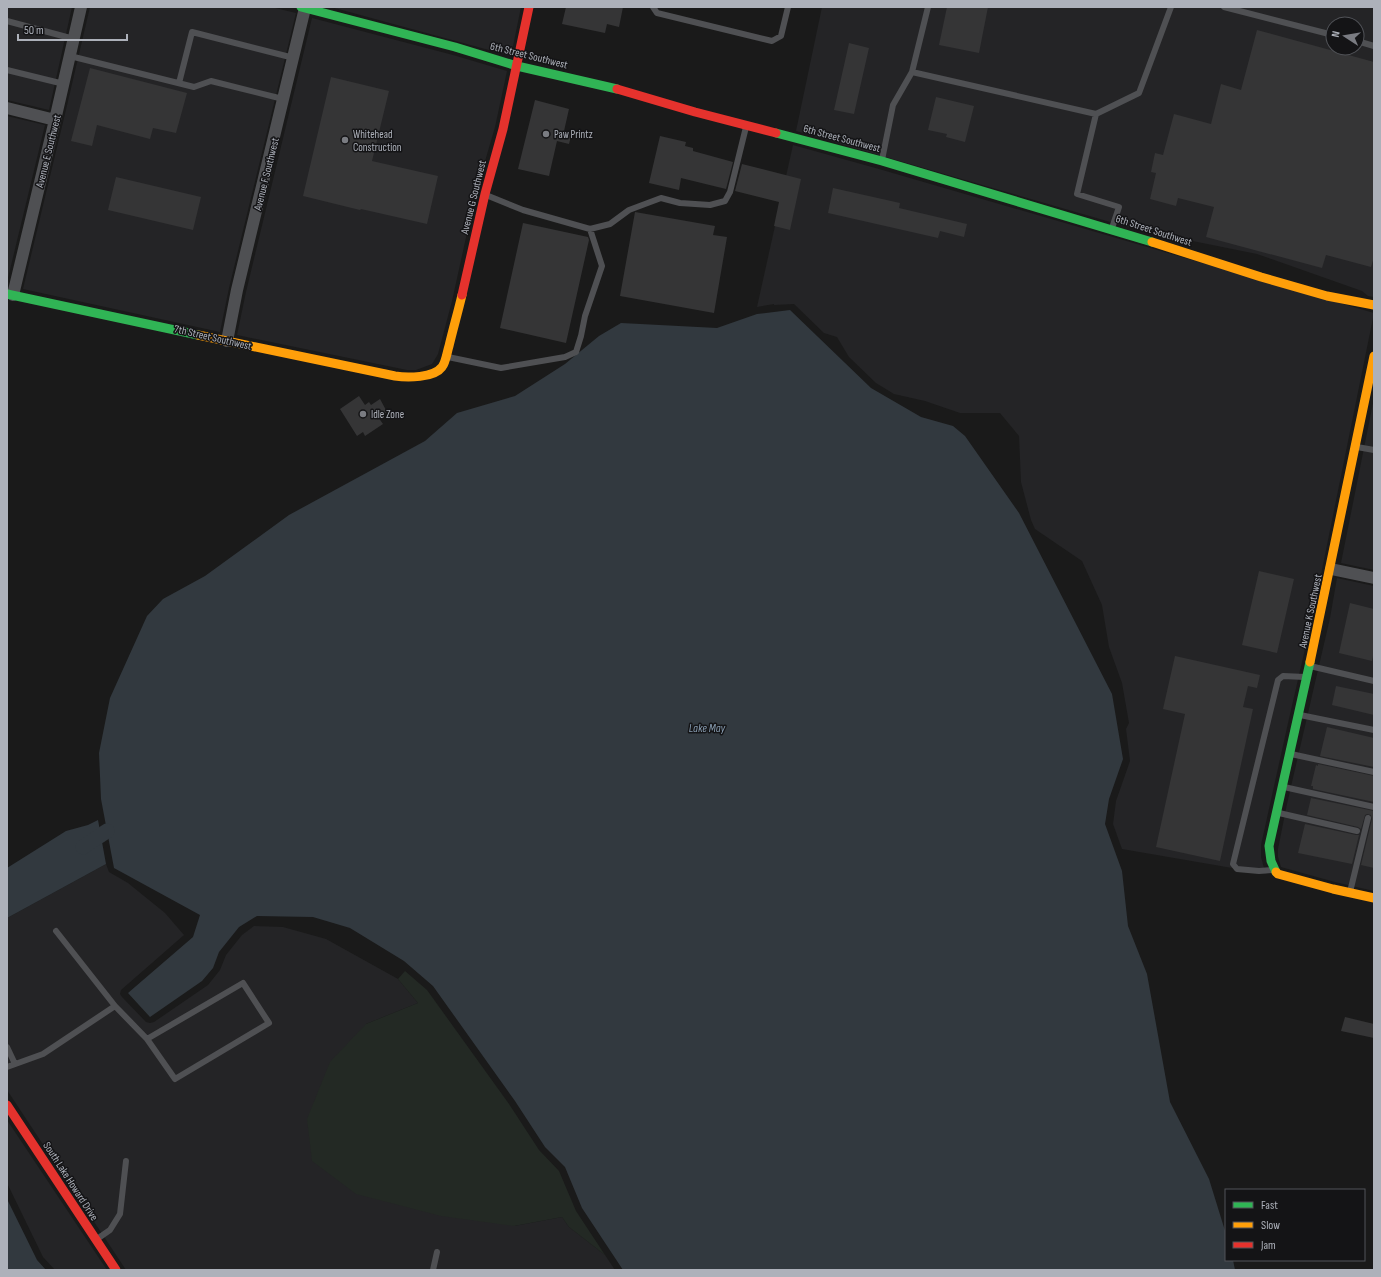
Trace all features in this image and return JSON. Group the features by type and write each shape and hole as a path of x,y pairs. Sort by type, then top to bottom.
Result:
{"street":[{"name":"Avenue E Southwest","path":"10,294 64,84 81,7"},
{"name":"Avenue G Southwest","path":"419,377 436,371 442,367 446,357 485,194 503,129 528,7"},
{"name":"6th Street Southwest","path":"303,8 323,10 517,66 617,89 747,126 882,161 1111,229 1261,277 1327,296 1374,305"},
{"name":"Avenue F Southwest","path":"227,341 239,283 294,58 303,8"},
{"path":"7,108 55,120"},
{"name":"7th Street Southwest","path":"10,294 285,354 406,378 419,377"},
{"name":"Avenue K Southwest","path":"1274,870 1270,858 1270,846 1331,569 1374,356"},
{"path":"1331,569 1374,578"},
{"path":"1274,870 1283,876 1374,898"},
{"name":"South Lake Howard Drive","path":"7,1105 116,1270"}],"lane":[{"path":"653,7 657,13 772,41 781,36 788,7"},
{"path":"882,161 884,143 893,105 912,72 928,7"},
{"path":"912,72 1096,114 1139,92 1171,7"},
{"path":"1224,7 1325,33"},
{"path":"7,21 74,39"},
{"path":"179,83 192,32 294,58"},
{"path":"70,56 194,87 211,81 284,100"},
{"path":"7,70 64,84"},
{"path":"1096,114 1077,194 1119,207 1111,229"},
{"path":"485,194 523,210 590,229 610,224 629,210 661,198 680,202 710,205 725,201 730,192 747,126"},
{"path":"446,357 501,368 565,357 576,352 585,316 602,266 590,229"},
{"path":"1356,446 1374,450"},
{"path":"1310,666 1374,680"},
{"path":"1274,870 1259,871 1237,868 1234,864 1278,680 1283,676 1307,678"},
{"path":"1298,714 1374,730"},
{"path":"1290,753 1374,772"},
{"path":"1282,787 1374,808"},
{"path":"1277,812 1356,831"},
{"path":"1350,892 1368,818"},
{"path":"56,931 115,1006 147,1039 175,1079 269,1023 243,983 147,1039"},
{"path":"7,1067 43,1054 115,1006"},
{"path":"7,1047 15,1064"},
{"path":"96,1240 110,1230 120,1214 126,1160"},
{"path":"433,1270 437,1252"}],"shaded area":[{"path":"7,7 72,7 49,110 7,100"},
{"path":"90,7 271,7 296,13 229,288 220,332 23,289"},
{"path":"331,7 521,7 511,56"},
{"path":"822,7 1374,7 1374,297 1368,296 1362,291 1257,254 1138,230 796,131"},
{"path":"312,18 453,55 507,71 495,127 476,192 452,301 438,354 432,364 416,370 407,370 237,335"},
{"path":"7,116 45,125 7,282"},
{"path":"793,145 1374,313 1313,614 1261,845 1261,857 1264,868 1262,870 1267,874 1122,849 1113,824 1116,801 1130,761 1126,729 1129,723 1122,683 1109,647 1102,605 1082,561 1035,529 1031,520 1021,482 1019,436 1000,413 960,413 925,401 894,394 876,383 849,357 837,337 824,333 794,304 774,304 757,307"},
{"path":"1374,398 1374,570 1341,563"},
{"path":"1337,578 1374,586 1374,891 1281,867 1278,857 1278,849 1287,804 1330,618"},
{"path":"106,864 109,872 128,883 165,913 184,935 121,990 120,994 122,997 146,1022 154,1022 208,985 220,970 226,955 242,935 254,926 283,927 326,939 398,979 418,1003 366,1024 514,1226 562,1217 569,1227 605,1255 615,1270 126,1270 7,1090 7,918"},
{"path":"405,971 427,990 509,1104 539,1150 559,1171 576,1211 605,1255 569,1227 562,1217 514,1226 441,1216 356,1194 312,1161 307,1119 330,1062 366,1024 418,1003 398,979"},
{"path":"7,1120 107,1270 55,1270 43,1257 7,1183"}],"water":[{"name":"Lake May","path":"790,310 871,388 921,417 953,426 965,436 1019,513 1112,694 1123,759 1109,799 1105,824 1122,871 1128,926 1147,974 1170,1102 1209,1179 1225,1231 1225,1261 1233,1261 1235,1270 623,1270 582,1208 565,1167 545,1147 515,1101 433,986 404,961 350,928 313,917 257,916 239,927 219,952 213,968 202,981 150,1017 128,993 193,937 200,915 114,868 101,799 99,753 110,698 147,616 163,599 205,576 289,515 425,441 457,413 515,396 565,364 599,336 621,323 717,328 757,314"},
{"path":"98,820 106,864 7,918 7,868 66,831 88,825"},
{"path":"7,1199 37,1260 46,1270 7,1270"}],"building":[{"path":"566,7 623,7 619,27 607,24 605,33 562,24"},
{"path":"947,7 988,7 979,53 939,45"},
{"path":"1257,30 1325,49 1325,56 1352,56 1374,62 1374,257 1371,267 1326,255 1322,268 1206,237 1214,207 1178,198 1176,206 1150,199 1156,173 1151,172 1155,153 1163,155 1174,114 1211,124 1221,84 1241,90"},
{"path":"849,43 869,48 854,114 834,110"},
{"path":"90,68 187,93 176,133 153,128 150,139 97,125 92,146 71,141"},
{"path":"331,77 389,91 372,161 438,176 427,224 303,196"},
{"path":"936,97 974,106 965,142 946,137 947,134 928,130"},
{"path":"535,100 569,109 564,131 572,132 569,144 557,141 549,176 518,169"},
{"path":"660,136 686,142 685,146 693,148 693,151 733,162 726,189 681,178 679,190 649,183"},
{"path":"742,164 801,179 790,230 774,226 779,202 735,191"},
{"path":"116,177 201,197 193,230 108,210"},
{"path":"833,188 900,203 899,208 967,224 964,237 940,231 938,238 828,213"},
{"path":"635,212 715,226 713,235 727,237 714,313 620,296"},
{"path":"523,223 588,237 589,240 566,343 500,328"},
{"name":"Idle Zone","path":"359,396 365,405 369,402 371,405 380,399 387,412 378,417 383,424 365,436 363,432 357,436 340,409"},
{"path":"1259,571 1294,579 1277,653 1242,645"},
{"path":"1350,603 1374,609 1374,652 1372,661 1339,653"},
{"path":"1175,656 1260,675 1257,688 1248,686 1243,707 1253,709 1220,861 1156,847 1185,714 1163,709"},
{"path":"1336,686 1374,694 1374,715 1332,705"},
{"path":"1327,727 1374,738 1374,767 1320,756"},
{"path":"1318,764 1374,776 1374,802 1313,789 1313,786 1311,786 1316,765 1318,766"},
{"path":"1311,798 1374,811 1374,868 1361,865 1372,819 1371,815 1365,815 1361,829 1307,815"},
{"path":"1305,824 1359,835 1352,864 1298,853"},
{"path":"1345,1017 1374,1024 1374,1038 1341,1031"}],"waterway":[{"path":"83,847 107,831"}],"traffic: fast":[{"path":"301,7 455,47 517,66 617,89"},
{"path":"776,133 882,161 1152,242"},
{"path":"7,294 198,335"},
{"path":"1276,872 1271,861 1269,846 1310,662"}],"traffic: slow":[{"path":"1152,242 1261,277 1327,296 1374,305"},
{"path":"198,335 395,376 406,377 427,375 438,371 443,365 462,295"},
{"path":"1310,662 1374,356"},
{"path":"1276,872 1278,874 1333,889 1374,898"}],"traffic: jam":[{"path":"462,295 485,194 503,129 529,7"},
{"path":"617,89 695,112 776,133"},
{"path":"7,1105 116,1270"}],"place":[{"name":"Paw Printz","path":"546,134"},
{"name":"Whitehead Construction","path":"345,140"},
{"name":"Idle Zone","path":"363,414"}]}
